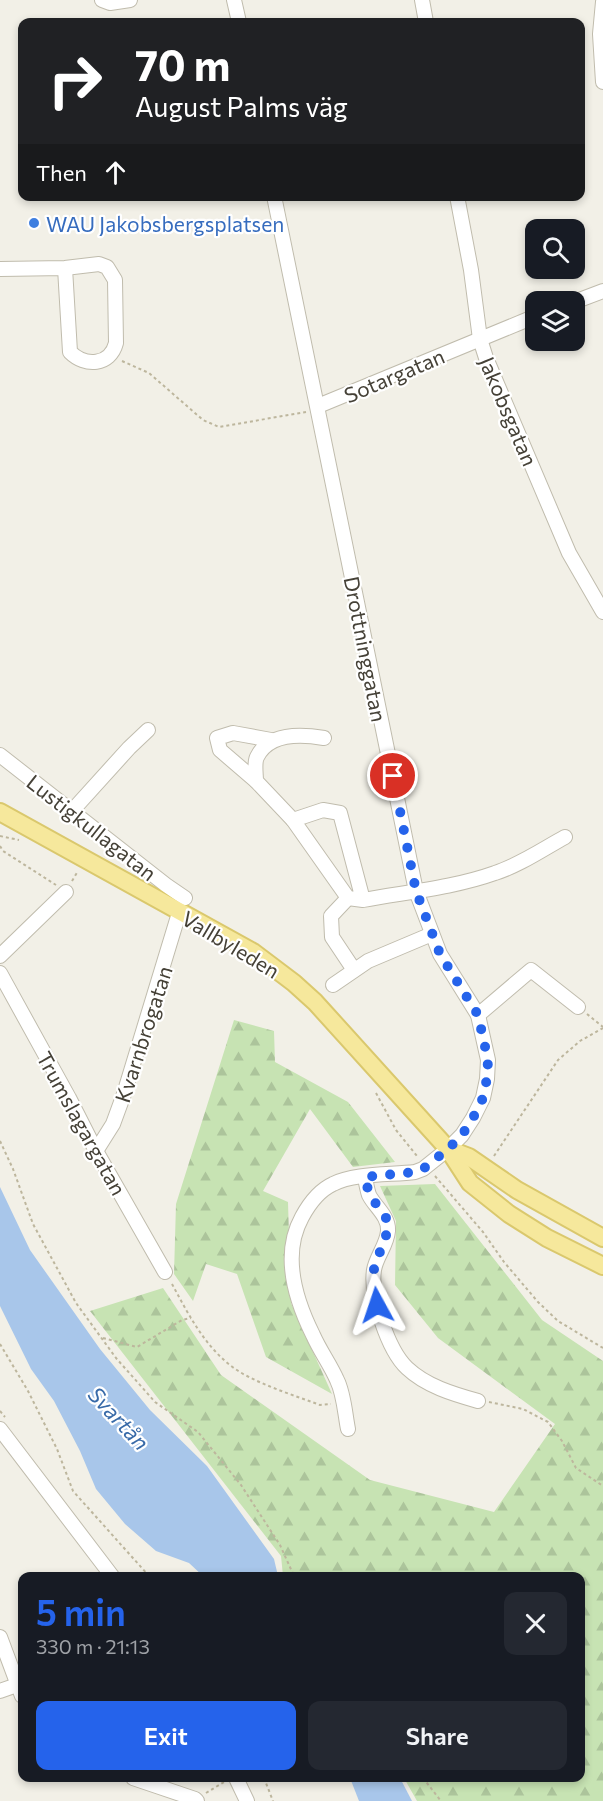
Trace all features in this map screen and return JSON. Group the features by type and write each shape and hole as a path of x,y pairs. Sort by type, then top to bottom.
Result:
{"main road":[{"name":"Vallbyleden","path":"0,812 182,905 253,952 315,1002 448,1149 470,1183 509,1214 548,1238 603,1266"},
{"name":"Vallbyleden","path":"448,1149 469,1157 517,1190 603,1238"}],"street":[{"path":"102,0 110,3 130,0"},
{"path":"234,0 238,18"},
{"path":"422,0 425,18"},
{"path":"603,2 600,34 603,82"},
{"name":"Drottninggatan","path":"275,201 320,412 416,891 440,954 478,1015 488,1060 483,1098 462,1135 448,1149 423,1169 415,1172 346,1179 333,1184 317,1196 297,1226 291,1267 294,1284 300,1306 313,1336 339,1382 348,1429"},
{"name":"Jakobsgatan","path":"458,201 471,270 480,339 486,358 569,553 603,612"},
{"path":"0,269 65,268 99,264 107,267 115,280 116,343 114,352 107,358 97,362 83,362 70,352 65,268"},
{"path":"585,298 603,291"},
{"name":"Sotargatan","path":"320,412 525,321"},
{"path":"72,811 148,730"},
{"path":"324,738 302,734 271,740 233,733 217,738 220,750 256,781 293,820 348,898 363,900 494,874 565,837"},
{"path":"256,781 256,758 271,740"},
{"name":"Lustigkullagatan","path":"0,755 166,885 182,905"},
{"path":"293,820 323,810 339,813 363,900"},
{"path":"0,956 66,892"},
{"path":"348,898 331,916 332,937 354,970"},
{"name":"Kvarnbrogatan","path":"96,1151 114,1124 121,1104 182,905"},
{"path":"333,985 368,961 432,934"},
{"path":"478,1015 531,970 578,1007"},
{"name":"Trumslagargatan","path":"0,973 96,1151 165,1272"},
{"path":"365,1177 369,1194 386,1218 388,1230 374,1268 374,1285 382,1323 396,1351 406,1367 422,1379 438,1388 478,1401"},
{"path":"0,1429 109,1572"},
{"path":"0,1637 18,1686"},
{"path":"0,1691 18,1691"},
{"path":"144,1782 196,1800"},
{"path":"233,1782 247,1801"}],"path":[{"path":"114,352 120,361 149,373 203,420 219,427 309,411 312,420 320,412"},
{"path":"0,846 3,851 66,892"},
{"path":"492,1159 558,1060 572,1047 603,1028 578,1007"},
{"path":"372,1088 396,1130 411,1148"},
{"path":"0,1141 33,1224 76,1303 116,1358 155,1402 198,1432 241,1485 280,1545 292,1572"},
{"path":"441,1184 483,1232 504,1263 538,1302 558,1321 603,1348"},
{"path":"165,1272 191,1318 210,1345 228,1363 247,1376 320,1405 343,1403"},
{"path":"101,1338 137,1347 183,1320 191,1318"},
{"path":"0,1344 28,1391 57,1449 73,1491 145,1572"},
{"path":"478,1401 514,1406 531,1412 548,1422 559,1436 576,1468 603,1486"},
{"path":"196,1800 226,1782"},
{"path":"266,1782 273,1801"},
{"path":"426,1782 441,1801"}],"green space":[{"path":"234,1020 274,1031 275,1062 348,1102 395,1162 353,1167 310,1109 263,1191 288,1202 291,1303 332,1394 266,1357 237,1274 206,1264 193,1301 174,1274 176,1204"},
{"path":"435,1184 542,1320 603,1361 603,1801 417,1801 406,1782 585,1782 585,1572 283,1572 281,1556 90,1311 163,1288 221,1375 370,1480 494,1512 555,1424 438,1338 395,1285 396,1221 380,1186"}],"water":[{"name":"Svartån","path":"0,1187 30,1250 100,1349 150,1410 207,1466 274,1559 277,1572 199,1572 189,1563 156,1551 125,1524 96,1489 80,1451 54,1401 31,1369 0,1306"},
{"path":"352,1782 402,1782 412,1801 359,1801"}],"place":[{"name":"WAU Jakobsbergsplatsen","path":"34,223"}],"route":[{"path":"377,1305 374,1268 388,1230 386,1218 369,1194 365,1177 415,1172 423,1169 448,1149 462,1135 483,1098 488,1060 478,1015 464,996 440,954 416,891 393,776"}]}
